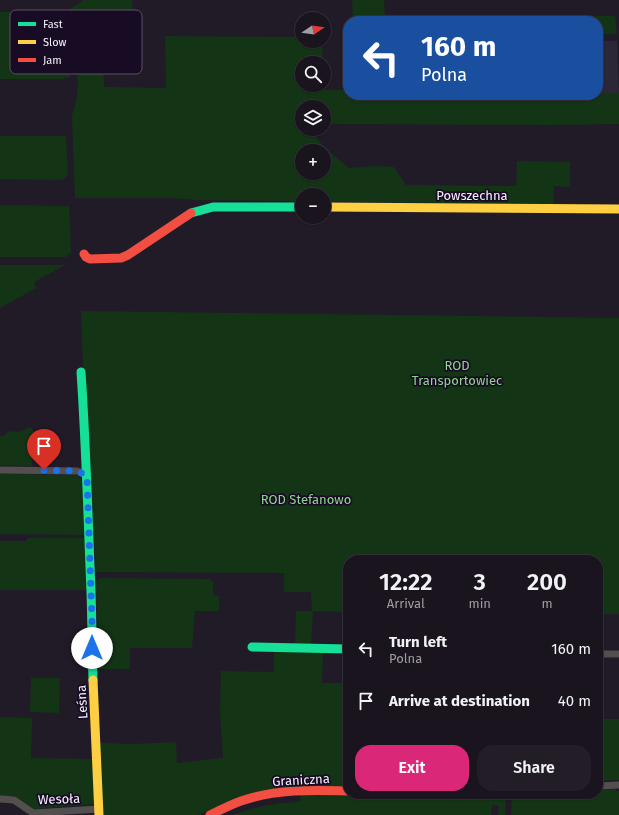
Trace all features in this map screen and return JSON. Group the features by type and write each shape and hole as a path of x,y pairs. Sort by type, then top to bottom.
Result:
{"street":[{"path":"84,254 90,259 121,258 128,255 190,212 213,206 295,207"},
{"name":"Powszechna","path":"331,207 619,210"},
{"name":"Leśna","path":"81,372 86,451 92,656 99,812"},
{"path":"0,470 77,471 87,477"},
{"path":"252,647 343,649"},
{"path":"603,654 619,654"},
{"path":"603,786 619,785"},
{"name":"Graniczna","path":"210,815 241,801 284,791 343,791"},
{"name":"Wesoła","path":"0,799 14,800 33,813 99,812"}],"shaded area":[{"path":"603,41 617,41 619,93 603,93"}],"green space":[{"path":"84,0 132,0 132,10 70,9"},
{"path":"352,0 384,0 385,16 353,16"},
{"path":"0,12 10,12 10,74 70,74 70,77 61,79 0,79"},
{"path":"603,16 615,16 617,34 603,34"},
{"path":"165,36 295,37 295,48 322,48 323,56 295,56 295,92 331,92 331,90 343,90 343,100 603,100 603,93 619,93 619,124 331,124 331,100 295,100 295,136 316,136 322,144 295,144 295,180 331,180 331,153 349,168 373,166 394,167 406,185 516,186 517,161 570,162 570,187 554,186 553,204 331,202 331,188 295,188 295,201 197,200 172,198 75,198 72,116 78,86 77,74 104,74 104,87 166,88"},
{"path":"0,136 66,136 68,175 62,180 0,179"},
{"path":"0,205 69,206 71,252 66,257 0,257"},
{"path":"0,265 65,265 34,282 36,288 0,308"},
{"path":"81,311 619,318 619,614 603,614 603,555 343,555 343,612 313,611 311,646 295,646 296,611 312,611 311,592 284,592 284,573 96,572 85,370 83,366"},
{"path":"31,427 33,430 32,466 0,465 0,436 4,436 10,431 19,432"},
{"path":"0,474 77,475 84,482 87,535 0,534"},
{"path":"27,538 88,538 89,590 0,590 0,541 27,541"},
{"path":"100,578 210,579 213,582 213,595 219,596 219,611 195,611 192,648 130,648 130,669 99,669 96,582"},
{"path":"274,650 323,651 322,683 343,683 343,789 226,803 198,815 102,815 100,743 134,744 176,742 177,763 223,758 220,713 221,671 274,672"},
{"path":"31,678 60,678 59,713 30,712"},
{"path":"0,717 32,718 31,758 95,759 96,804 34,809 15,796 0,796"},
{"path":"603,719 619,719 619,780 603,781"},
{"path":"616,789 616,791 619,791 619,815 511,815 512,799 603,799 603,790"},
{"path":"301,793 343,794 343,799 506,799 505,815 498,815 499,806 492,805 491,815 233,815 266,806 300,802"}],"traffic: fast":[{"path":"191,213 213,207 295,207"},
{"path":"81,372 88,509 93,680"},
{"path":"252,647 343,649"}],"traffic: slow":[{"path":"331,207 619,209"},
{"path":"93,680 99,815"}],"traffic: jam":[{"path":"84,254 90,259 121,258 128,255 191,213"},
{"path":"210,815 241,801 267,794 294,791 343,791"}],"route":[{"path":"44,470 77,471 87,477 93,640 92,648"}],"park label":[{"name":"ROD Transportowiec","path":"457,372"},
{"name":"ROD Stefanowo","path":"306,499"}]}
